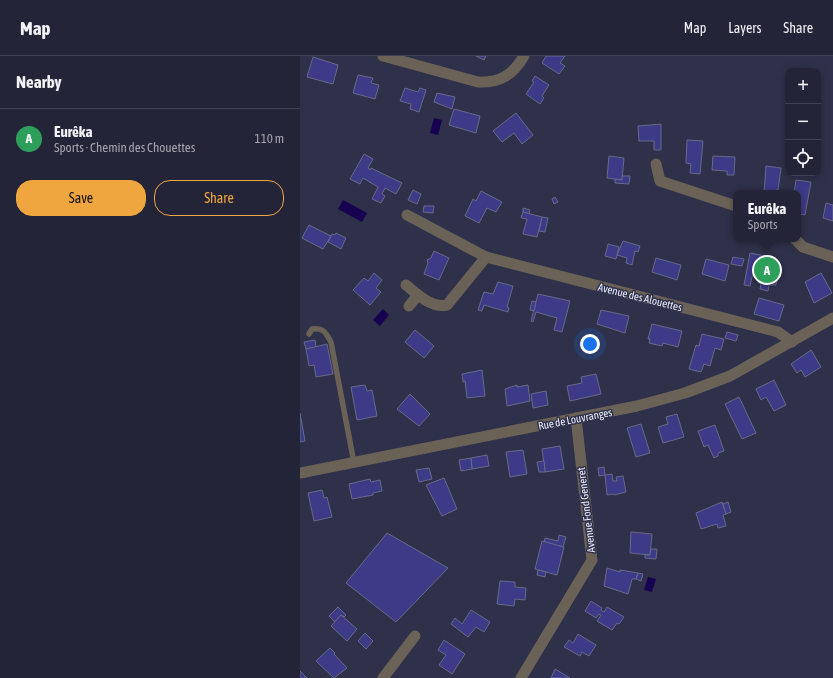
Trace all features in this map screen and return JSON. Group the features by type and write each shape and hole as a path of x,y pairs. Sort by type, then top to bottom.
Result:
{"street":[{"path":"383,56 478,82 492,83 505,77 518,66 524,56"},
{"path":"656,164 660,181 665,184 733,205"},
{"name":"Avenue des Alouettes","path":"407,214 486,257 778,332 792,342"},
{"path":"799,243 833,257"},
{"path":"406,285 433,305 447,305 486,257"},
{"path":"409,306 418,295"},
{"name":"Rue de Louvranges","path":"300,474 638,406 685,393 730,376 833,318"},
{"name":"Avenue Fond Generet","path":"521,678 592,560 576,418"},
{"path":"383,678 415,636"}],"lane":[{"path":"309,334 312,329 318,328 323,330 331,342 354,463"}],"shaded area":[{"path":"434,118 442,120 438,135 430,133"},
{"path":"343,200 367,213 362,222 338,209"},
{"path":"383,309 389,315 380,326 373,320"},
{"path":"648,577 656,579 652,592 644,590"}],"building":[{"path":"476,56 486,56 484,60"},
{"path":"546,56 565,56 560,63 565,66 559,74 542,63"},
{"path":"313,57 338,65 333,84 307,77"},
{"path":"358,75 373,78 371,83 379,85 375,99 353,93"},
{"path":"535,76 549,85 542,96 544,98 540,104 526,94 534,82 532,81"},
{"path":"405,88 418,92 420,88 426,90 419,112 410,109 411,104 400,101"},
{"path":"437,93 455,97 452,109 434,102"},
{"path":"454,109 480,116 476,133 449,125"},
{"path":"516,113 533,135 522,144 514,133 502,142 493,131"},
{"path":"661,124 661,150 654,150 654,141 639,141 638,126"},
{"path":"687,140 703,141 700,174 690,173 691,164 686,163"},
{"path":"364,154 373,159 368,168 370,170 371,168 402,183 396,194 385,188 382,194 385,196 381,203 372,199 378,187 363,178 360,184 350,179"},
{"path":"609,156 624,158 622,180 607,178"},
{"path":"713,156 735,157 734,175 727,175 727,171 712,170"},
{"path":"766,166 781,168 778,190 764,190"},
{"path":"622,176 630,176 629,184 615,183 615,179 622,180"},
{"path":"796,180 811,182 805,215 801,214 801,190 794,190"},
{"path":"413,190 421,194 417,204 408,200"},
{"path":"481,191 502,202 496,212 487,208 479,223 465,216 473,199 476,201"},
{"path":"555,197 558,202 554,204 552,199"},
{"path":"826,203 833,205 833,221 823,218"},
{"path":"424,206 434,206 433,213 423,212"},
{"path":"523,208 530,210 529,214 523,212"},
{"path":"523,212 542,217 537,237 523,234 527,219 521,218"},
{"path":"542,217 548,218 545,232 539,231"},
{"path":"309,225 331,236 323,249 302,238"},
{"path":"336,233 346,238 341,249 328,242 332,234 335,235"},
{"path":"623,241 640,246 638,252 635,251 632,265 626,263 627,258 617,255"},
{"path":"608,244 619,247 616,259 605,256"},
{"path":"434,251 449,258 439,280 424,274 428,263 427,260 431,258"},
{"path":"750,253 776,258 773,275 778,276 776,285 769,285 768,291 760,289 761,283 758,283 762,265 755,263 750,286 744,285"},
{"path":"733,257 744,259 742,266 731,264"},
{"path":"656,258 681,265 677,280 652,272"},
{"path":"706,259 729,265 725,281 702,274"},
{"path":"374,273 382,280 376,288 381,292 370,305 353,290 364,278 368,281"},
{"path":"821,273 832,293 814,303 805,282"},
{"path":"498,282 513,286 507,307 509,308 508,312 484,305 482,311 478,310 484,292 493,294"},
{"path":"538,294 570,301 562,332 554,330 557,318 536,312 533,322 531,321"},
{"path":"759,298 784,305 779,321 754,314"},
{"path":"532,301 536,302 534,311 530,310"},
{"path":"601,310 629,316 625,333 597,324"},
{"path":"652,324 682,331 678,347 663,343 662,346 649,343 650,339 648,339"},
{"path":"415,330 434,346 424,358 405,342"},
{"path":"727,332 738,335 736,341 725,338"},
{"path":"702,334 724,339 721,350 715,348 710,366 704,364 701,372 689,369 696,345 699,346"},
{"path":"315,340 316,347 306,349 304,342"},
{"path":"327,344 333,374 316,377 314,365 309,366 306,349"},
{"path":"811,350 821,367 805,377 801,370 797,373 791,364"},
{"path":"482,370 485,396 467,398 465,381 463,382 462,374"},
{"path":"596,374 601,394 570,401 567,386 582,383 581,377"},
{"path":"774,380 786,405 774,411 766,397 761,400 756,389"},
{"path":"365,385 367,391 372,390 377,416 357,420 351,387"},
{"path":"517,385 517,387 528,385 530,401 507,406 505,389"},
{"path":"546,391 548,405 533,408 531,394"},
{"path":"410,394 430,414 419,426 397,409"},
{"path":"739,397 756,433 742,439 725,404"},
{"path":"300,413 305,441 300,442"},
{"path":"677,414 684,437 663,443 658,427 668,424 666,417"},
{"path":"641,424 650,453 636,457 627,428"},
{"path":"715,425 724,451 718,453 718,456 714,458 708,445 704,447 698,431"},
{"path":"560,446 564,469 545,472 542,449"},
{"path":"523,450 527,474 510,477 506,452"},
{"path":"487,455 489,466 472,469 471,458"},
{"path":"471,458 472,469 461,471 459,460"},
{"path":"544,461 545,472 539,472 537,462"},
{"path":"604,467 605,475 599,476 598,468"},
{"path":"429,468 432,479 419,482 416,470"},
{"path":"612,474 613,481 617,481 616,477 623,476 626,492 607,495 605,475"},
{"path":"444,478 457,509 442,516 426,485"},
{"path":"370,479 371,482 380,480 382,491 373,493 373,495 352,499 349,484"},
{"path":"322,490 324,498 327,497 332,517 314,521 308,493"},
{"path":"722,502 726,514 723,515 726,526 718,528 717,524 701,529 696,513"},
{"path":"728,502 731,512 726,514 723,504"},
{"path":"631,532 652,534 650,555 630,553"},
{"path":"387,533 448,568 396,622 346,583"},
{"path":"559,535 566,537 563,547 544,542 545,538 558,541"},
{"path":"542,541 564,547 557,575 535,569"},
{"path":"651,549 657,549 656,559 645,558 645,555 650,555"},
{"path":"607,568 620,572 620,570 638,573 636,579 632,579 628,594 604,586"},
{"path":"538,570 546,572 545,577 537,575"},
{"path":"638,573 643,574 641,581 636,579"},
{"path":"500,581 515,582 515,587 526,588 525,600 515,599 514,606 497,604"},
{"path":"591,601 602,608 601,610 604,612 607,607 624,617 612,630 597,621 601,615 599,614 596,618 585,611"},
{"path":"338,607 346,615 344,617 341,615 335,622 329,616"},
{"path":"471,610 490,622 484,632 476,627 468,637 451,624 455,618 462,624"},
{"path":"341,615 357,629 347,641 331,626"},
{"path":"365,633 373,641 366,649 358,641"},
{"path":"578,634 596,645 589,656 582,652 580,656 564,647 569,640 573,643"},
{"path":"444,640 465,654 452,674 439,665 446,655 438,650"},
{"path":"330,648 347,668 334,678 316,661"},
{"path":"555,669 570,678 551,678"},
{"path":"300,671 307,678 300,678"}],"place":[{"name":"Eurêka","path":"767,270"}]}
